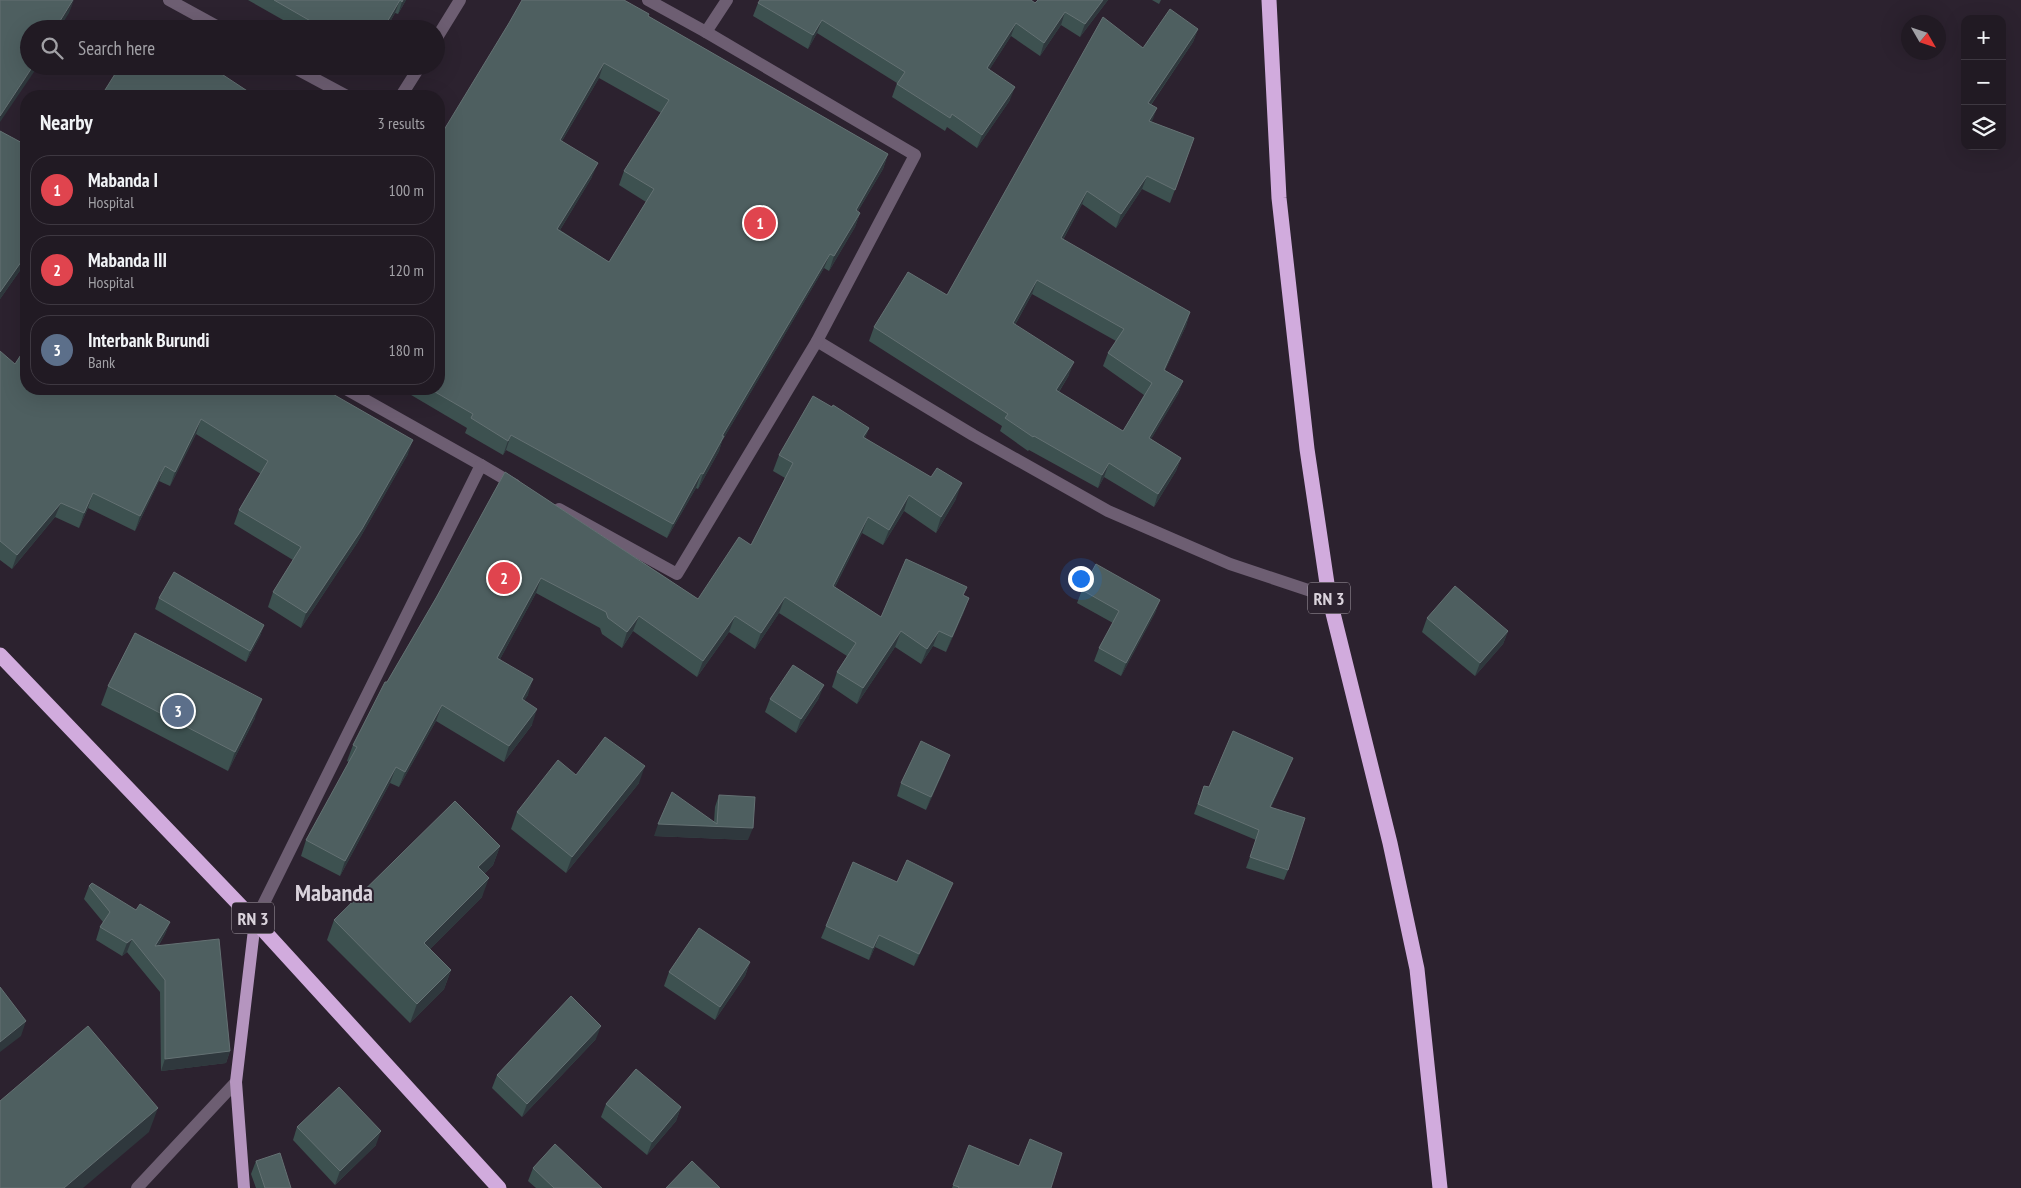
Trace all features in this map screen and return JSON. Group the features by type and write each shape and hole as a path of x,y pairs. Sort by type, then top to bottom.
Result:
{"highway":[{"name":"RN 3","path":"1269,0 1279,198 1306,449 1328,597 1390,843 1417,969 1440,1188"},
{"name":"RN 3","path":"0,655 255,921 499,1188"}],"main road":[{"path":"244,1188 236,1082 255,921"}],"street":[{"path":"168,0 205,20"},
{"path":"445,24 460,0"},
{"path":"549,503 677,574 817,341 915,155 648,0"},
{"path":"706,32 727,0"},
{"path":"308,75 336,90"},
{"path":"406,90 415,75"},
{"path":"817,341 973,435 1108,511 1230,564 1328,597"},
{"path":"356,395 523,489"},
{"path":"255,921 480,466"},
{"path":"137,1188 236,1082"}],"building":[{"path":"0,0 73,0 61,20 20,20 20,75 27,75 0,116"},
{"path":"274,0 400,0 388,20 309,20"},
{"path":"522,0 624,0 649,14 648,16 888,154 856,210 860,213 834,256 830,254 722,436 724,436 673,524 511,435 508,441 471,418 473,414 440,395 445,395 445,128","holes":["604,63 669,100 624,171 654,189 609,262 557,229 598,163 560,140"]},
{"path":"760,0 1031,0 1035,3 1038,0 1103,0 1085,24 1065,12 1044,43 1016,23 987,68 1015,87 982,135 952,114 950,118 897,84 905,72 822,20 813,35 758,3"},
{"path":"1170,9 1198,29 1148,103 1157,108 1149,121 1194,138 1175,190 1147,176 1121,214 1087,191 1061,238 1190,312 1164,370 1183,381 1149,438 1181,458 1158,494 1109,463 1102,475 1033,437 1005,418 1008,414 874,327 908,272 947,295 1103,17 1143,48","holes":["1037,280 1124,329 1108,353 1152,383 1123,431 1056,390 1074,362 1013,323"]},
{"path":"114,75 223,75 246,90 105,90"},
{"path":"0,131 20,142 20,264 0,292"},
{"path":"0,351 15,364 20,356 20,395 334,395 413,440 362,529 306,613 273,592 301,547 239,510 268,461 201,419 175,472 165,466 140,516 93,493 84,513 61,503 17,555 0,541"},
{"path":"813,396 832,407 833,405 869,428 863,437 931,477 937,468 962,483 941,517 909,495 889,530 868,517 833,586 881,617 906,559 967,587 963,595 969,598 952,637 939,631 927,649 901,631 863,688 837,672 856,643 785,597 761,633 735,616 703,661 639,616 627,632 608,618 606,612 541,578 497,658 533,679 522,699 537,709 509,746 442,705 405,772 396,767 345,861 306,840 357,747 353,745 385,682 387,682 436,598 505,472 698,599 739,537 751,545 793,463 779,455"},
{"path":"1096,564 1160,600 1126,663 1099,648 1119,611 1082,590"},
{"path":"174,572 264,625 250,651 159,598"},
{"path":"1455,586 1508,631 1480,663 1427,618"},
{"path":"135,633 262,699 235,752 108,686"},
{"path":"793,665 824,685 801,719 770,699"},
{"path":"1233,731 1293,758 1270,807 1305,818 1288,870 1250,857 1259,830 1198,804 1204,786 1209,787"},
{"path":"605,737 645,766 572,857 517,812 558,760 576,775"},
{"path":"921,741 950,755 931,797 901,783"},
{"path":"672,792 717,824 719,795 755,797 753,828 658,824"},
{"path":"455,801 500,846 478,867 489,878 424,943 451,970 417,1004 334,920"},
{"path":"907,860 953,883 919,954 879,935 873,948 826,926 853,862 897,882"},
{"path":"92,883 136,910 140,904 170,922 155,946 219,939 230,1051 165,1059 165,980 132,939 127,943 100,927 110,912 89,886"},
{"path":"699,928 750,962 720,1007 669,972"},
{"path":"0,987 26,1021 0,1042"},
{"path":"571,996 601,1026 527,1104 497,1075"},
{"path":"88,1026 158,1108 64,1188 0,1188 0,1101"},
{"path":"636,1069 681,1107 652,1142 606,1104"},
{"path":"339,1087 381,1131 340,1171 297,1127"},
{"path":"1030,1139 1062,1153 1051,1188 958,1188 953,1185 969,1145 1019,1166"},
{"path":"555,1144 602,1188 554,1188 533,1168"},
{"path":"280,1153 291,1188 265,1188 256,1161"},
{"path":"692,1161 720,1188 666,1188"}],"place":[{"name":"Mabanda I","path":"760,223"},
{"name":"Mabanda III","path":"504,578"},
{"name":"Interbank Burundi","path":"178,711"}],"district":[{"name":"Mabanda","path":"334,892"}]}
